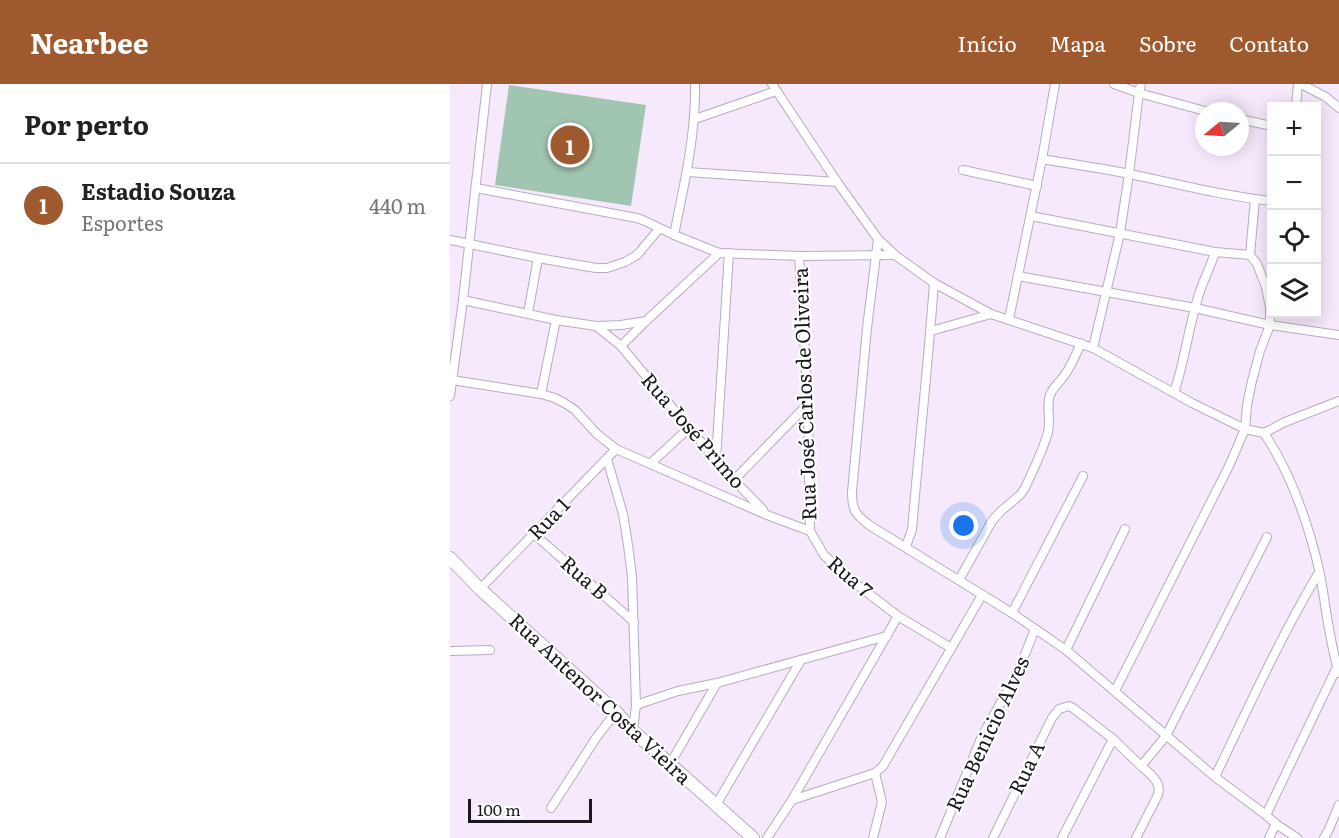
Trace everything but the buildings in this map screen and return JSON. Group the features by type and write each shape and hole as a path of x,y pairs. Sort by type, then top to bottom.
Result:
{"main road":[{"name":"Rua Antenor Costa Vieira","path":"450,558 480,589 616,712 633,731 753,838"}],"street":[{"path":"674,235 695,119 695,84"},
{"path":"1009,320 1037,186 1055,84"},
{"path":"1114,84 1140,88 1195,108"},
{"path":"1297,102 1300,84 1339,108"},
{"path":"450,396 476,188 484,85"},
{"path":"695,119 774,87 878,239 895,255 934,283 991,314 1093,348 1173,393 1245,429 1264,433 1285,422 1339,401"},
{"path":"1093,348 1120,233 1140,88"},
{"path":"1249,121 1267,125"},
{"path":"1042,159 1267,200"},
{"path":"963,170 1037,186"},
{"path":"687,172 837,182"},
{"path":"476,188 645,220 659,229 719,253 799,256 895,255"},
{"path":"1115,691 1229,466 1245,429 1252,381 1270,325 1266,287 1257,264 1250,255 1255,199"},
{"path":"1031,216 1215,252 1250,255"},
{"path":"450,240 596,268 616,266 637,255 659,229"},
{"path":"878,239 867,328 852,492 852,504 859,516 869,525 1012,613 1066,650 1215,777 1297,838"},
{"path":"1173,393 1200,290 1215,252"},
{"path":"621,346 719,253"},
{"path":"716,459 729,253"},
{"name":"Rua José Carlos de Oliveira","path":"799,256 808,404 810,531"},
{"path":"528,314 538,258"},
{"path":"1018,276 1195,308 1270,325 1339,335"},
{"path":"906,546 912,530 934,283"},
{"path":"463,300 596,326 646,321"},
{"path":"931,331 991,314"},
{"path":"541,394 556,320"},
{"name":"Rua José Primo","path":"596,326 621,346 689,428 767,515"},
{"path":"959,580 992,521 1025,488 1048,434 1050,423 1048,399 1052,390 1069,370 1081,343"},
{"path":"452,380 555,398 575,410 597,434 616,448 767,515 810,531"},
{"path":"734,480 808,404"},
{"path":"651,463 689,428"},
{"path":"1264,433 1281,462 1300,504 1319,572 1338,670 1266,815"},
{"name":"Rua 1","path":"480,589 616,448"},
{"path":"607,459 628,545 634,622 636,705 633,731"},
{"path":"1012,613 1083,476"},
{"path":"1066,650 1125,530"},
{"name":"Rua 7","path":"810,531 824,555 836,568 898,616 951,648"},
{"name":"Rua B","path":"534,534 634,622"},
{"path":"1141,766 1166,736 1267,537"},
{"path":"1215,777 1265,671 1319,572"},
{"path":"792,800 875,773 890,755 982,595"},
{"path":"767,838 792,800 898,616"},
{"name":"Rua Benicio Alves","path":"940,838 982,736 1018,672 1035,629"},
{"path":"636,705 678,691 717,683 887,636"},
{"path":"450,651 490,650"},
{"path":"716,805 801,660"},
{"path":"670,764 717,683"},
{"name":"Rua A","path":"993,838 1052,718 1059,709 1069,706 1113,739"},
{"path":"551,807 616,712"},
{"path":"1062,838 1113,739 1159,785 1158,795 1136,838"},
{"path":"873,838 882,802 875,773"},
{"path":"1324,838 1339,805"},
{"path":"1269,838 1276,824"}],"green space":[{"path":"509,85 646,105 631,206 495,185"}],"place":[{"name":"Estadio Souza","path":"570,145"}]}
